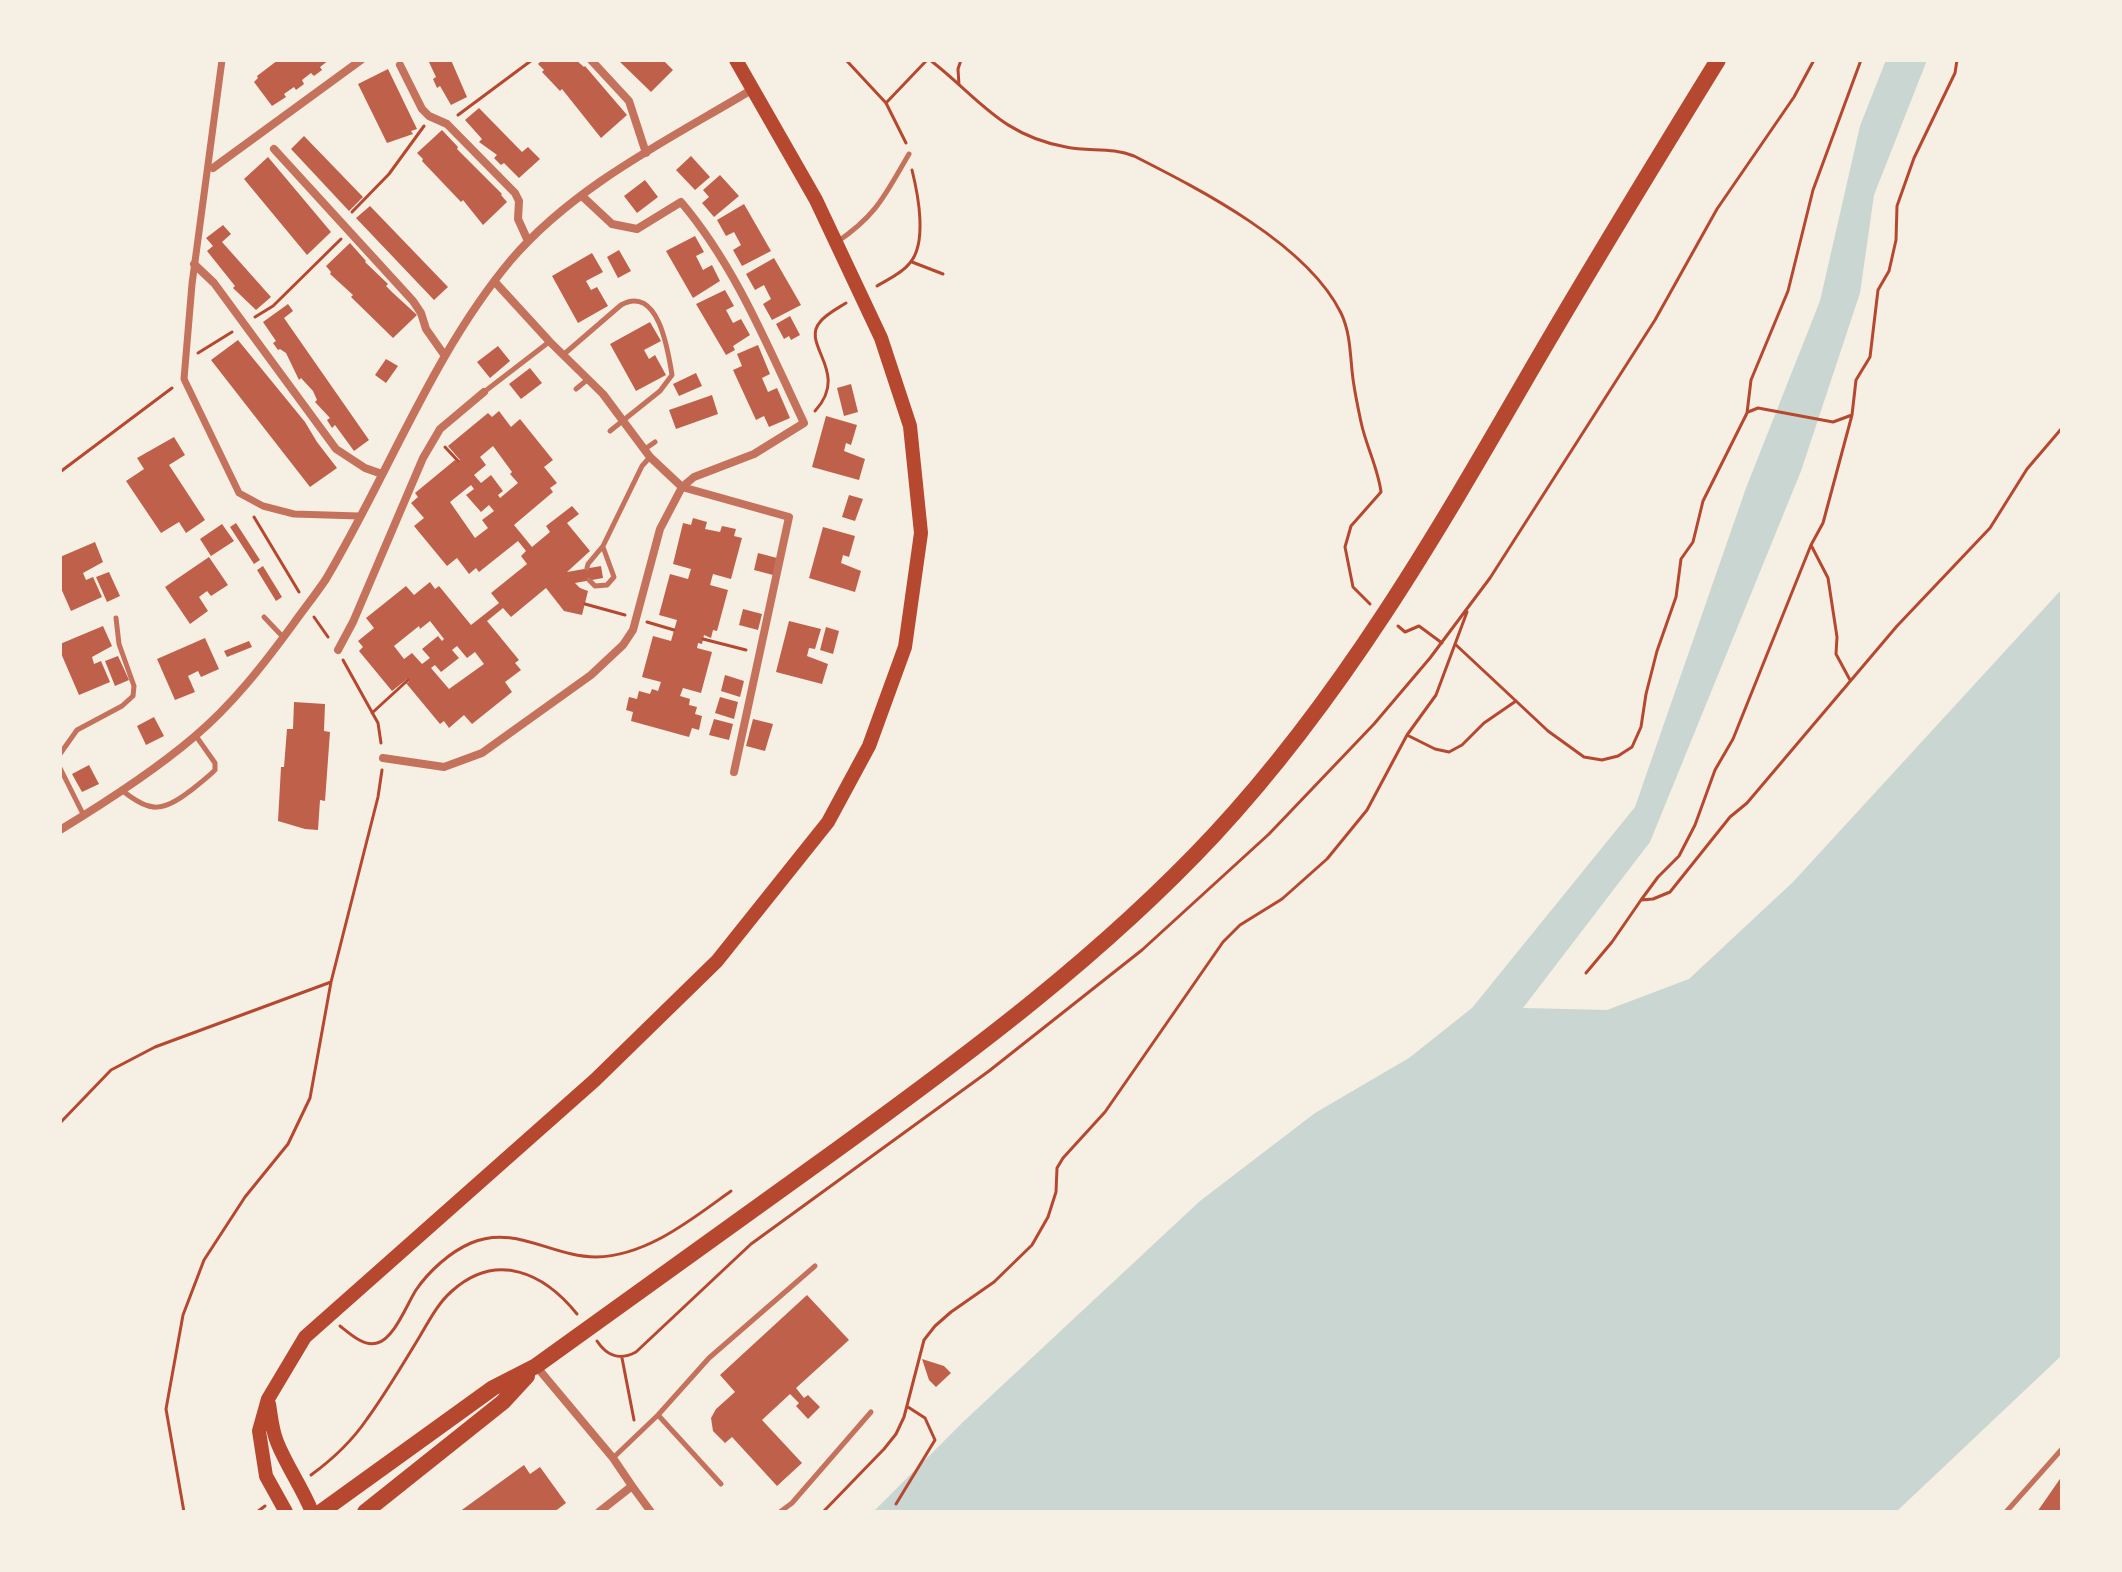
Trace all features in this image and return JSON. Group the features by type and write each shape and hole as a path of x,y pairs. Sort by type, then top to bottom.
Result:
{"highway":[{"path":"321,1512 493,1388 536,1366 916,1092 1036,1000 1129,920 1216,832 1329,696 1385,615 1601,250 1718,60"},
{"path":"365,1512 503,1402 536,1366"}],"main road":[{"path":"286,1512 266,1476 259,1431 268,1399 305,1337 595,1080 717,961 828,822 869,746 905,647 921,533 910,426 881,338 816,200 736,60"},
{"path":"268,1399 275,1438 312,1512"}],"street":[{"path":"222,60 194,264 184,379 239,493 263,506 294,514 359,516"},
{"path":"213,168 361,60"},
{"path":"591,60 629,101 646,153"},
{"path":"400,65 422,109 429,116 447,124 515,193 519,201 518,219 528,241"},
{"path":"60,830 196,736 247,684 325,580 445,356 495,282 528,241 582,196 646,153 753,89"},
{"path":"274,149 413,301 426,329 445,356"},
{"path":"383,758 444,767 482,753 591,675 623,645 633,630 660,529 682,487 694,477 754,454 804,423 743,294 701,225 681,202 637,229 612,224 582,196"},
{"path":"194,264 214,283 336,449 365,468 382,474"},
{"path":"495,282 588,379 647,453 682,487 789,517 734,772"},
{"path":"338,650 435,435 484,392"},
{"path":"536,1366 613,1458 651,1512"},
{"path":"599,1512 632,1486"}],"lane":[{"path":"836,243 862,225 880,205 909,154"},
{"path":"563,355 631,299 646,305 656,318 667,344 672,375 660,391 610,431"},
{"path":"484,392 550,342"},
{"path":"576,389 588,379"},
{"path":"587,568 603,546 655,442"},
{"path":"589,580 595,586 607,585 614,577 603,546"},
{"path":"264,617 283,637"},
{"path":"60,754 77,730 122,706 133,696 134,686 119,644 116,618"},
{"path":"122,790 149,807 161,808 175,802 215,770 215,763 196,736"},
{"path":"60,768 84,816"},
{"path":"613,1458 638,1436 709,1358 815,1266"},
{"path":"780,1512 792,1503 871,1412"},
{"path":"658,1415 721,1484"},
{"path":"2006,1512 2062,1449"}],"path":[{"path":"447,124 532,60"},
{"path":"846,60 886,103 905,137 919,198 919,237 912,262 877,286"},
{"path":"886,103 929,60 989,113 1025,134 1067,148 1120,150 1149,163 1258,227 1321,282 1342,314 1349,337 1353,383 1364,436 1380,480 1381,492 1351,526 1345,547 1353,587 1370,604"},
{"path":"959,85 961,60"},
{"path":"1455,644 1548,731 1584,757 1602,760 1618,756 1632,747 1641,727 1657,651 1676,597 1681,559 1693,542 1703,501 1747,413 1751,380 1788,291 1813,190 1861,60"},
{"path":"1586,973 1658,877 1679,856 1715,770 1733,739 1811,545 1823,523 1852,415 1856,380 1870,357 1878,290 1889,271 1896,240 1897,206 1914,158 1955,73 1957,60"},
{"path":"342,222 389,174 429,116"},
{"path":"184,362 273,306 350,231"},
{"path":"912,262 943,274"},
{"path":"804,423 824,402 830,383 815,332 819,322 846,303"},
{"path":"60,472 184,379"},
{"path":"1747,413 1758,408 1833,422 1852,415"},
{"path":"1641,900 1670,892 1730,817 1747,803 1897,626 1990,528 2027,469 2062,428"},
{"path":"435,435 458,461"},
{"path":"239,493 299,592"},
{"path":"1811,545 1828,578 1837,637 1836,654 1850,680"},
{"path":"585,604 629,616"},
{"path":"823,1512 896,1434 907,1406 924,1340 951,1312 994,1282 1032,1245 1048,1217 1056,1192 1057,1168 1063,1158 1105,1112 1223,942 1240,925 1282,899 1315,869 1367,810 1407,735 1436,695 1468,608"},
{"path":"184,1512 166,1409 183,1315 204,1260 245,1197 288,1144 310,1098 331,982 378,797 383,758 378,723 338,650 314,617"},
{"path":"642,620 674,630"},
{"path":"1398,626 1405,632 1419,626 1442,643"},
{"path":"703,639 759,654"},
{"path":"372,713 408,680"},
{"path":"1407,735 1435,749 1449,752 1516,701"},
{"path":"60,1123 111,1070 155,1047 331,982"},
{"path":"327,1317 365,1343 378,1343 389,1336 417,1289 437,1267 469,1244 500,1236 525,1239 593,1257 616,1255 678,1228 731,1191"},
{"path":"310,1476 351,1441 436,1310 450,1292 465,1281 498,1270 530,1275 558,1292 577,1314"},
{"path":"622,1358 638,1436"},
{"path":"896,1504 935,1440 925,1418 907,1406"},
{"path":"257,1512 266,1506"}],"shaded area":[{"path":"1886,60 1927,60 1874,195 1860,293 1801,471 1650,842 1523,1008 1607,1010 1689,979 1793,882 2062,589 2060,1357 1896,1512 873,1512 963,1422 1200,1201 1315,1113 1409,1058 1472,1008 1635,807 1746,488 1820,301 1860,126"}],"building":[{"path":"278,60 329,60 320,67 322,70 314,76 311,73 302,80 304,84 296,90 294,87 272,106 254,82"},
{"path":"428,60 451,60 467,97 451,105 440,86 437,88 433,79 436,77"},
{"path":"542,60 576,60 585,66 627,115 601,138 562,89 560,91 542,72 544,70 538,64"},
{"path":"618,60 663,60 673,70 651,92"},
{"path":"388,69 417,129 411,131 413,134 387,143 358,84"},
{"path":"479,108 522,152 528,147 540,159 519,178 479,142 482,139 465,120"},
{"path":"442,130 507,202 483,225 417,153"},
{"path":"304,136 363,197 349,211 291,149"},
{"path":"691,156 710,177 695,190 676,170"},
{"path":"268,157 331,232 307,255 244,179"},
{"path":"720,175 739,196 714,217 702,203 709,197 703,190"},
{"path":"645,180 658,197 637,213 624,196"},
{"path":"744,204 771,251 742,266 733,250 741,245 734,232 726,236 717,220"},
{"path":"370,206 448,287 434,300 356,218"},
{"path":"223,225 231,234 222,242 271,297 256,310 233,288 235,286 207,251 213,246 206,238"},
{"path":"695,236 704,252 696,256 703,270 712,265 720,281 693,298 666,251"},
{"path":"350,243 388,284 386,286 417,315 393,338 351,297 353,295 330,274 326,266"},
{"path":"619,250 631,271 618,278 607,257"},
{"path":"592,253 603,272 586,281 591,290 597,287 608,306 578,323 552,276"},
{"path":"774,258 801,305 772,320 763,304 771,299 764,285 755,290 746,274"},
{"path":"725,290 734,306 726,310 733,323 741,319 750,335 733,346 735,350 726,355 696,304"},
{"path":"288,304 293,311 284,318 369,440 354,451 335,425 332,428 327,420 330,418 315,402 313,391 301,378 299,380 286,353 278,350 273,343 276,341 263,322"},
{"path":"790,316 800,335 791,340 789,336 784,339 776,324"},
{"path":"650,322 661,341 644,350 649,359 655,355 666,375 636,391 610,344"},
{"path":"238,340 305,422 337,468 310,487 211,360"},
{"path":"758,345 770,374 762,378 768,392 777,388 790,418 769,427 764,416 756,420 733,370 742,366 737,354"},
{"path":"498,346 510,361 490,378 477,362"},
{"path":"386,359 398,366 386,383 375,375"},
{"path":"530,368 542,383 521,399 509,384"},
{"path":"696,373 702,386 679,396 673,384"},
{"path":"851,384 858,412 844,416 837,388"},
{"path":"712,395 718,414 676,429 669,410"},
{"path":"499,411 511,427 520,419 553,460 544,467 557,483 550,488 553,492 514,525 532,547 550,532 546,526 572,506 579,514 567,523 590,551 567,572 601,566 603,578 575,583 588,591 582,615 564,611 546,588 511,617 503,608 487,621 519,660 515,663 521,670 505,682 512,692 472,724 464,715 449,728 444,721 440,724 406,683 409,682 407,679 392,691 359,651 363,647 358,641 374,628 366,618 406,586 414,595 430,582 435,589 439,586 471,625 499,603 491,593 527,564 521,556 526,551 518,541 479,572 476,568 469,574 457,558 447,566 414,526 424,518 411,503 418,497 415,493 455,460 460,460 448,446 488,413 492,417","holes":["493,446 518,483 500,498 498,495 503,491 491,475 481,483 474,475 486,465 480,457","471,485 474,489 466,495 481,512 489,505 494,511 482,520 488,528 475,538 450,502","430,621 444,639 442,641 438,636 422,649 430,658 422,664 412,653 404,659 394,646 419,626 420,629","457,646 467,658 475,652 484,664 449,689 431,668 435,665 441,672 459,658 452,650"]},
{"path":"826,416 857,425 851,445 846,443 844,451 865,459 859,480 812,467"},
{"path":"174,437 185,455 169,465 205,520 186,533 179,522 161,533 126,481 144,469 137,458"},
{"path":"849,495 863,499 855,521 842,517"},
{"path":"693,518 707,522 705,529 720,532 722,526 736,529 734,536 742,538 731,579 713,574 710,585 728,590 717,631 713,630 711,638 704,635 702,644 698,643 697,648 712,652 701,693 683,688 680,696 690,699 689,705 697,707 695,714 702,716 699,730 692,728 689,737 631,721 633,712 626,710 629,697 637,699 639,691 650,694 652,689 658,691 661,682 642,677 653,636 671,641 677,620 659,615 670,574 688,579 691,569 673,564 683,523 691,525"},
{"path":"236,523 260,560 254,564 230,527"},
{"path":"222,524 234,541 211,556 200,539"},
{"path":"823,527 855,536 849,557 843,555 841,563 861,571 855,592 809,578"},
{"path":"95,542 103,562 83,573 86,580 93,577 102,597 71,611 60,586 60,557"},
{"path":"758,553 777,558 773,575 754,570"},
{"path":"209,557 228,585 211,596 207,591 199,597 208,611 190,624 165,587"},
{"path":"263,566 282,597 276,601 257,570"},
{"path":"109,572 120,596 107,602 96,577"},
{"path":"743,609 762,614 758,630 739,625"},
{"path":"789,621 821,629 815,649 809,648 807,656 828,664 822,684 776,672"},
{"path":"103,626 112,646 92,657 94,664 101,661 110,682 79,695 60,651 60,644"},
{"path":"826,627 839,631 833,654 820,650"},
{"path":"205,638 219,669 201,677 198,671 188,676 195,692 175,700 157,659"},
{"path":"249,641 252,647 227,657 224,651"},
{"path":"118,656 129,680 115,686 105,661"},
{"path":"725,675 744,681 740,697 721,691"},
{"path":"720,697 738,702 734,719 715,713"},
{"path":"294,702 325,704 324,731 330,732 325,801 320,800 318,830 278,821 281,767 284,767 287,729 293,729"},
{"path":"154,717 164,736 146,745 137,726"},
{"path":"714,719 733,724 729,740 709,735"},
{"path":"753,719 773,724 765,751 746,746"},
{"path":"89,765 99,784 82,792 72,774"},
{"path":"807,1295 849,1340 796,1388 804,1398 808,1395 820,1407 808,1419 790,1394 762,1420 802,1463 777,1486 732,1437 725,1443 713,1431 711,1418 716,1409 735,1392 720,1375"},
{"path":"922,1359 944,1366 951,1373 936,1387 929,1380"},
{"path":"524,1465 530,1474 540,1467 566,1503 554,1512 459,1512"},
{"path":"2062,1476 2062,1512 2037,1512"}]}
